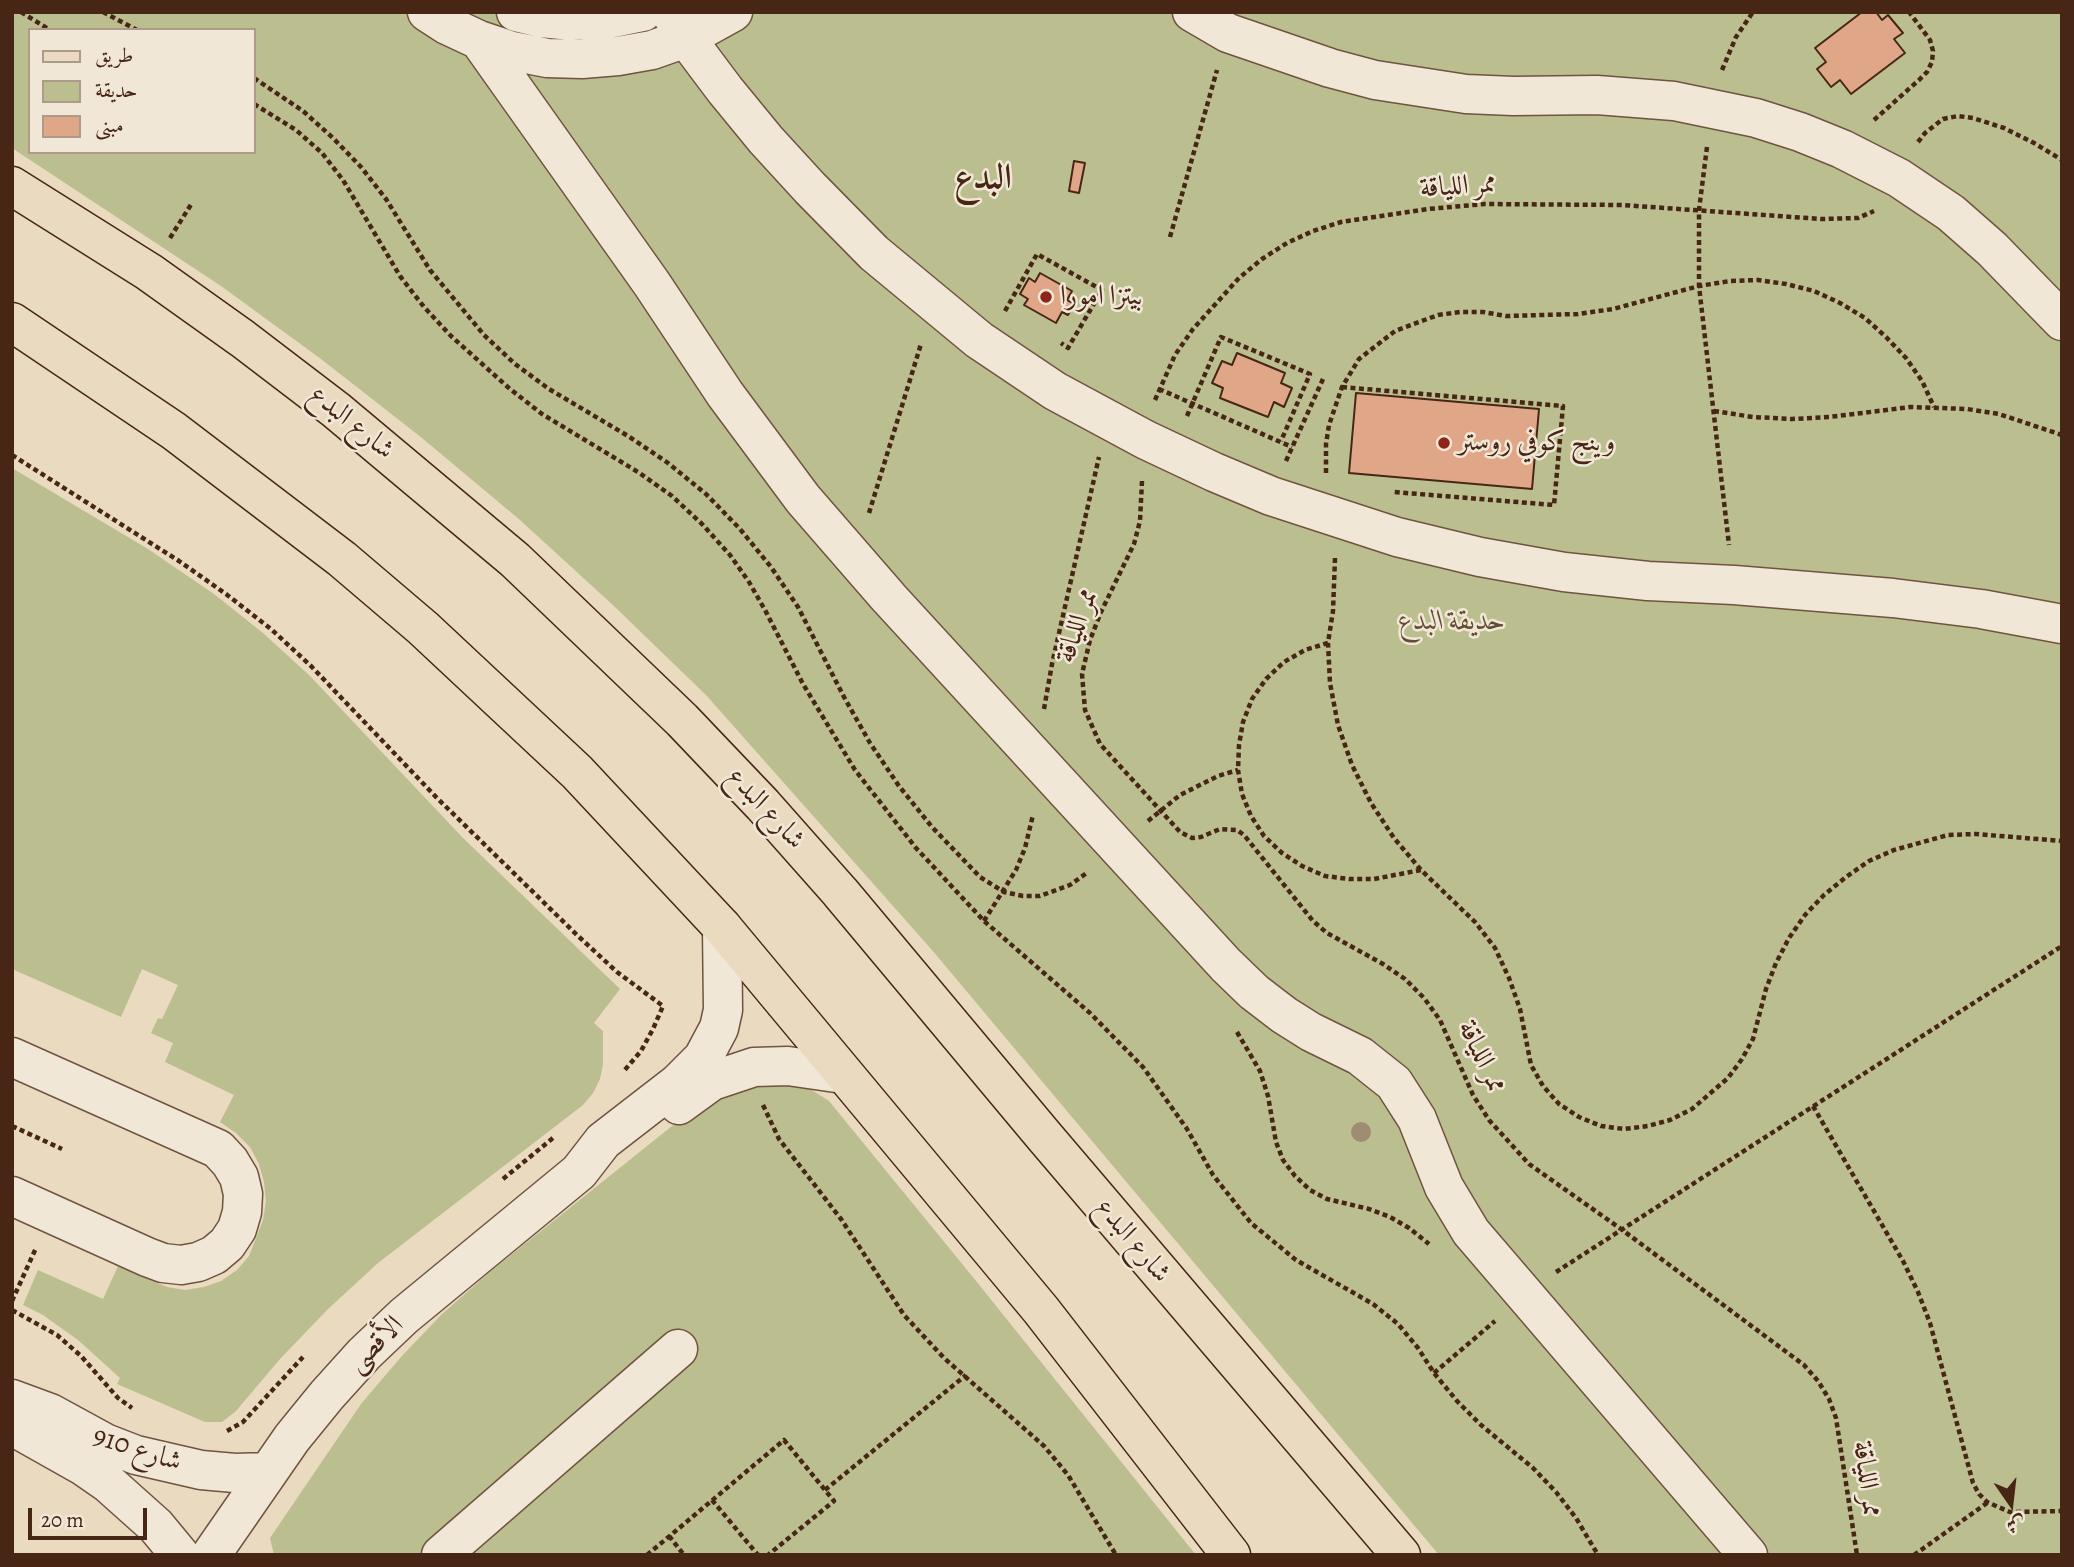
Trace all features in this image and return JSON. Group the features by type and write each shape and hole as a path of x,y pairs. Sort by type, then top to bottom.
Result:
{"main road":[{"name":"شارع البدع","path":"12,186 149,272 336,410 426,483 514,560 682,720 763,805 840,892 1401,1555"},
{"path":"12,322 174,430 311,535 413,620 577,772 722,927 1041,1310 1231,1555"}],"street":[{"path":"426,12 479,40 512,51 547,58 582,59 652,50 678,25 733,12"},
{"path":"516,12 572,21 604,20 643,12"},
{"path":"1192,12 1228,33 1330,68 1375,80 1421,89 1501,96 1636,97 1711,108 1800,132 1842,149 1899,178 1951,213 1992,249 2062,321"},
{"path":"678,25 725,90 810,188 874,253 979,340 1044,384 1108,420 1159,447 1271,496 1397,537 1480,558 1528,566 1648,581 1734,584 1894,598 1981,609 2062,624"},
{"path":"479,40 652,284 763,448 803,499 854,559 1226,965 1254,992 1311,1032 1360,1056 1394,1083 1417,1119 1433,1164 1456,1210 1479,1242 1748,1555"},
{"name":"الأقصى","path":"211,1555 268,1472 327,1395 364,1354 415,1307 579,1172 603,1141 691,1071 712,1042 723,1010 722,927"},
{"path":"12,1057 218,1149 239,1177 243,1194 237,1229 227,1244 214,1255 181,1265 163,1263 147,1257 12,1196"},
{"name":"الأقصى","path":"579,1172 605,1164 700,1088 726,1075 771,1065 843,1074"},
{"path":"441,1555 678,1349"},
{"name":"شارع 910","path":"12,1398 50,1413 105,1443 157,1461 234,1474 268,1472"},
{"name":"شارع 910","path":"12,1426 83,1466 109,1484 156,1526 180,1555"}],"path":[{"path":"21,12 47,28"},
{"path":"103,12 133,28"},
{"path":"1734,584 1699,285 1699,210 1711,108 1725,60 1753,12"},
{"path":"1842,149 1927,72 1933,51 1930,40 1909,12"},
{"path":"1170,237 1228,33"},
{"path":"256,79 303,111 361,167 386,199 430,270 456,303 515,364 549,389 668,463 706,494 740,529 771,566 798,607 870,743 932,827 980,877 1004,892 1023,896 1056,892 1084,876 1160,810 1199,785 1238,770"},
{"path":"256,105 296,130 322,153 343,180 400,276 451,336 542,414 638,472 672,496 702,524 730,555 749,582 803,684 855,770 916,848 984,921 1090,1013 1143,1067 1187,1129 1213,1175 1251,1223 1296,1260 1373,1304 1398,1324 1434,1373 1473,1417 1533,1468 1556,1492 1576,1518 1598,1555"},
{"name":"ممر اللياقة","path":"1857,1555 1838,1428 1829,1399 1818,1381 1789,1352 1529,1164 1508,1142 1473,1095 1440,1020 1424,998 1405,979 1383,964 1327,933 1301,906 1244,835 1237,830 1220,829 1192,838 1180,832 1100,744 1091,728 1082,691 1082,674 1090,640 1134,544 1159,447 1150,413 1175,355 1193,329 1239,278 1270,254 1313,231 1370,217 1485,204 1551,203 1821,219 1858,218 1869,214 1887,198 1924,133 1943,119 1958,116 2004,128 2062,160"},
{"path":"1015,317 1005,311 1037,254 1101,290 1068,348 1058,342"},
{"path":"1934,407 1922,381 1906,358 1879,330 1840,303 1814,291 1758,280 1699,285 1613,309 1578,314 1506,316 1472,312 1438,315 1395,331 1359,359 1334,406 1326,444 1327,486 1333,516 1335,579 1328,643 1330,683 1338,725 1352,765 1371,803 1394,838 1421,870 1475,922 1495,948 1517,998 1531,1065 1543,1086 1559,1104 1579,1117 1601,1126 1624,1129 1648,1126 1692,1109 1712,1094 1728,1078 1753,1039 1766,989 1789,938 1805,915 1846,877 1869,861 1895,850 1948,835 1976,834 2062,841"},
{"path":"854,559 934,303"},
{"path":"1159,447 1193,404 1221,337 1310,374 1281,441"},
{"path":"1271,496 1323,379"},
{"path":"1342,387 1563,406 1554,505 1380,491"},
{"path":"1159,389 1292,447"},
{"path":"1714,411 1791,419 1911,407 1967,409 1999,414 2062,435"},
{"path":"984,921 1004,892 1021,859 1031,824 1052,664 1108,420"},
{"path":"12,455 179,561 226,593 271,629 445,806 577,935 617,972 663,1006 641,1051 615,1080"},
{"path":"1328,643 1305,650 1284,662 1266,679 1252,699 1243,722 1238,770 1242,794 1251,816 1264,836 1282,853 1325,876 1374,879 1421,870"},
{"path":"1434,1373 1524,1295 2062,946"},
{"path":"762,1103 779,1139 841,1219 904,1315 923,1338 1044,1446 1068,1475 1116,1555"},
{"path":"1813,1106 1903,1261 1918,1292 1930,1323 1973,1483 1987,1503 2010,1512 2062,1511"},
{"path":"12,1126 62,1149"},
{"path":"492,1188 561,1130"},
{"path":"12,1301 51,1213"},
{"path":"12,1311 57,1335 118,1398 137,1412"},
{"path":"222,1432 243,1422 310,1351"},
{"path":"825,1490 966,1375"},
{"path":"647,1555 784,1440 834,1501 768,1555"},
{"path":"712,1500 758,1555"},
{"path":"1914,1555 1987,1503"},
{"path":"669,1536 684,1555"}],"green space":[{"name":"حديقة البدع","path":"12,12 2062,12 2062,1555 1439,1555 932,950 706,695 520,520 422,438 221,286 12,148"},
{"path":"12,468 148,549 214,594 263,633 310,676 463,838 620,989 594,1023 603,1031 603,1064 600,1079 583,1105 378,1263 327,1310 280,1359 236,1411 222,1422 205,1422 117,1384 120,1378 78,1340 43,1315 23,1305 38,1270 103,1299 118,1266 167,1287 185,1290 221,1281 237,1270 249,1256 263,1220 266,1201 259,1164 250,1147 220,1122 234,1095 165,1062 173,1043 151,1033 158,1018 162,1019 178,985 142,969 121,1017 12,969"},
{"path":"790,1081 829,1101 1196,1555 274,1555 270,1538 361,1404 441,1315 491,1271 707,1098 725,1087"}],"building":[{"path":"1862,12 1876,12 1882,20 1888,15 1903,33 1894,39 1905,53 1851,94 1840,80 1831,87 1817,69 1826,62 1815,48"},
{"path":"1074,161 1085,163 1079,193 1069,191"},
{"name":"بيتزا امورا","path":"1040,273 1072,291 1067,300 1074,304 1068,315 1062,312 1056,323 1024,305 1028,299 1020,294 1029,278 1035,282"},
{"path":"1237,353 1285,373 1281,383 1292,388 1284,407 1274,402 1268,417 1220,398 1223,388 1212,383 1222,361 1232,365"},
{"name":"وينج كوفي روستر","path":"1356,393 1539,409 1532,489 1349,473"}],"place":[{"name":"بيتزا امورا","path":"1046,297"},
{"name":"وينج كوفي روستر","path":"1444,443"}],"district":[{"name":"البدع","path":"983,179"}]}
